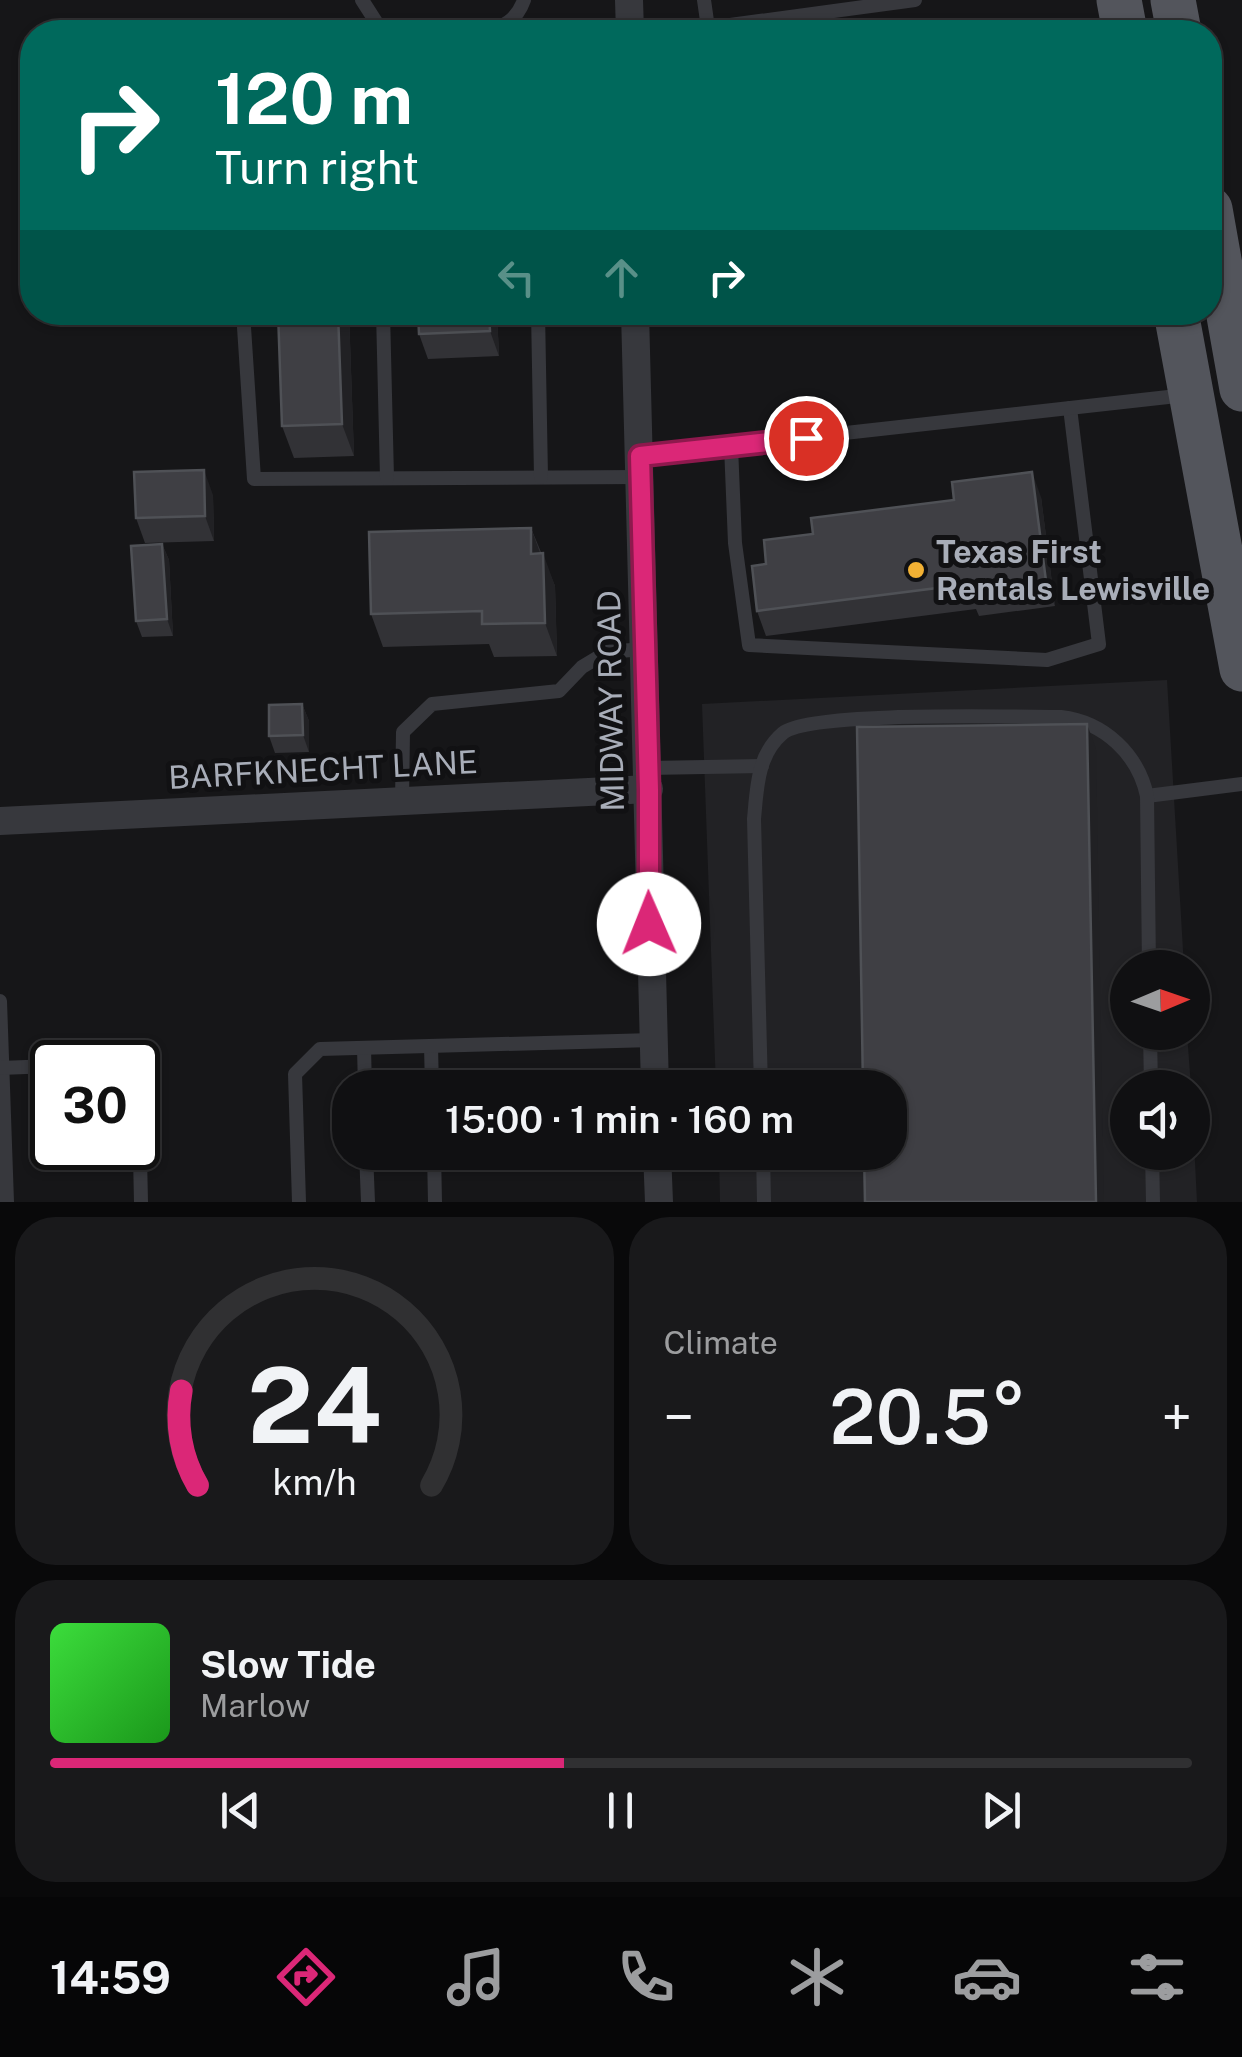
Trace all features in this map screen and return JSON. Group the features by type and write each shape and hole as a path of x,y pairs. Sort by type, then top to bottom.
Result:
{"main road":[{"path":"1222,276 1242,389"},
{"path":"1178,325 1242,669"}],"street":[{"name":"MIDWAY ROAD","path":"636,325 654,1070"},
{"name":"BARFKNECHT LANE","path":"0,821 402,802 649,779"},
{"path":"658,1170 659,1202"}],"lane":[{"path":"767,20 915,0"},
{"path":"244,325 254,478 541,477 640,467 731,446 1191,394"},
{"path":"383,325 387,478"},
{"path":"538,325 541,477"},
{"path":"731,446 735,543 749,645 1047,660 1099,644 1070,408"},
{"path":"402,802 403,732 432,704 560,691 582,667 607,652 645,649"},
{"path":"761,1070 754,820 762,766 774,742 787,730 816,722 1061,717 1075,718 1099,729 1118,744 1142,775 1146,796 1149,950"},
{"path":"649,779 762,766"},
{"path":"1146,796 1242,784"},
{"path":"0,1001 7,1202"},
{"path":"298,1202 295,1074 320,1050 653,1040"},
{"path":"431,1046 432,1070"},
{"path":"364,1048 365,1070"},
{"path":"1,1068 30,1067"},
{"path":"141,1170 142,1202"},
{"path":"367,1170 368,1202"},
{"path":"434,1170 435,1202"},
{"path":"763,1170 764,1202"},
{"path":"1152,1170 1153,1202"}],"shaded area":[{"path":"1167,680 1183,950 1110,950 1110,1050 1188,1050 1190,1070 1110,1070 1110,1170 1195,1170 1197,1202 720,1202 719,1170 907,1170 907,1070 715,1070 702,704"}],"building":[{"path":"278,325 338,325 342,424 282,426"},
{"path":"419,325 490,325 490,331 419,334"},
{"path":"204,470 205,516 136,518 134,472"},
{"path":"1032,472 1046,581 970,591 969,584 757,611 752,566 766,564 764,540 813,534 811,518 954,500 952,482"},
{"path":"531,528 531,554 543,553 545,623 482,624 482,611 371,614 369,532"},
{"path":"162,544 167,619 136,621 131,546"},
{"path":"302,704 303,735 269,736 269,705"},
{"path":"1087,724 1096,1202 865,1202 864,1170 907,1170 907,1070 863,1070 857,727"}],"place":[{"name":"Texas First Rentals Lewisville","path":"916,570"}],"route":[{"path":"649,924 640,456 806,438"}]}
